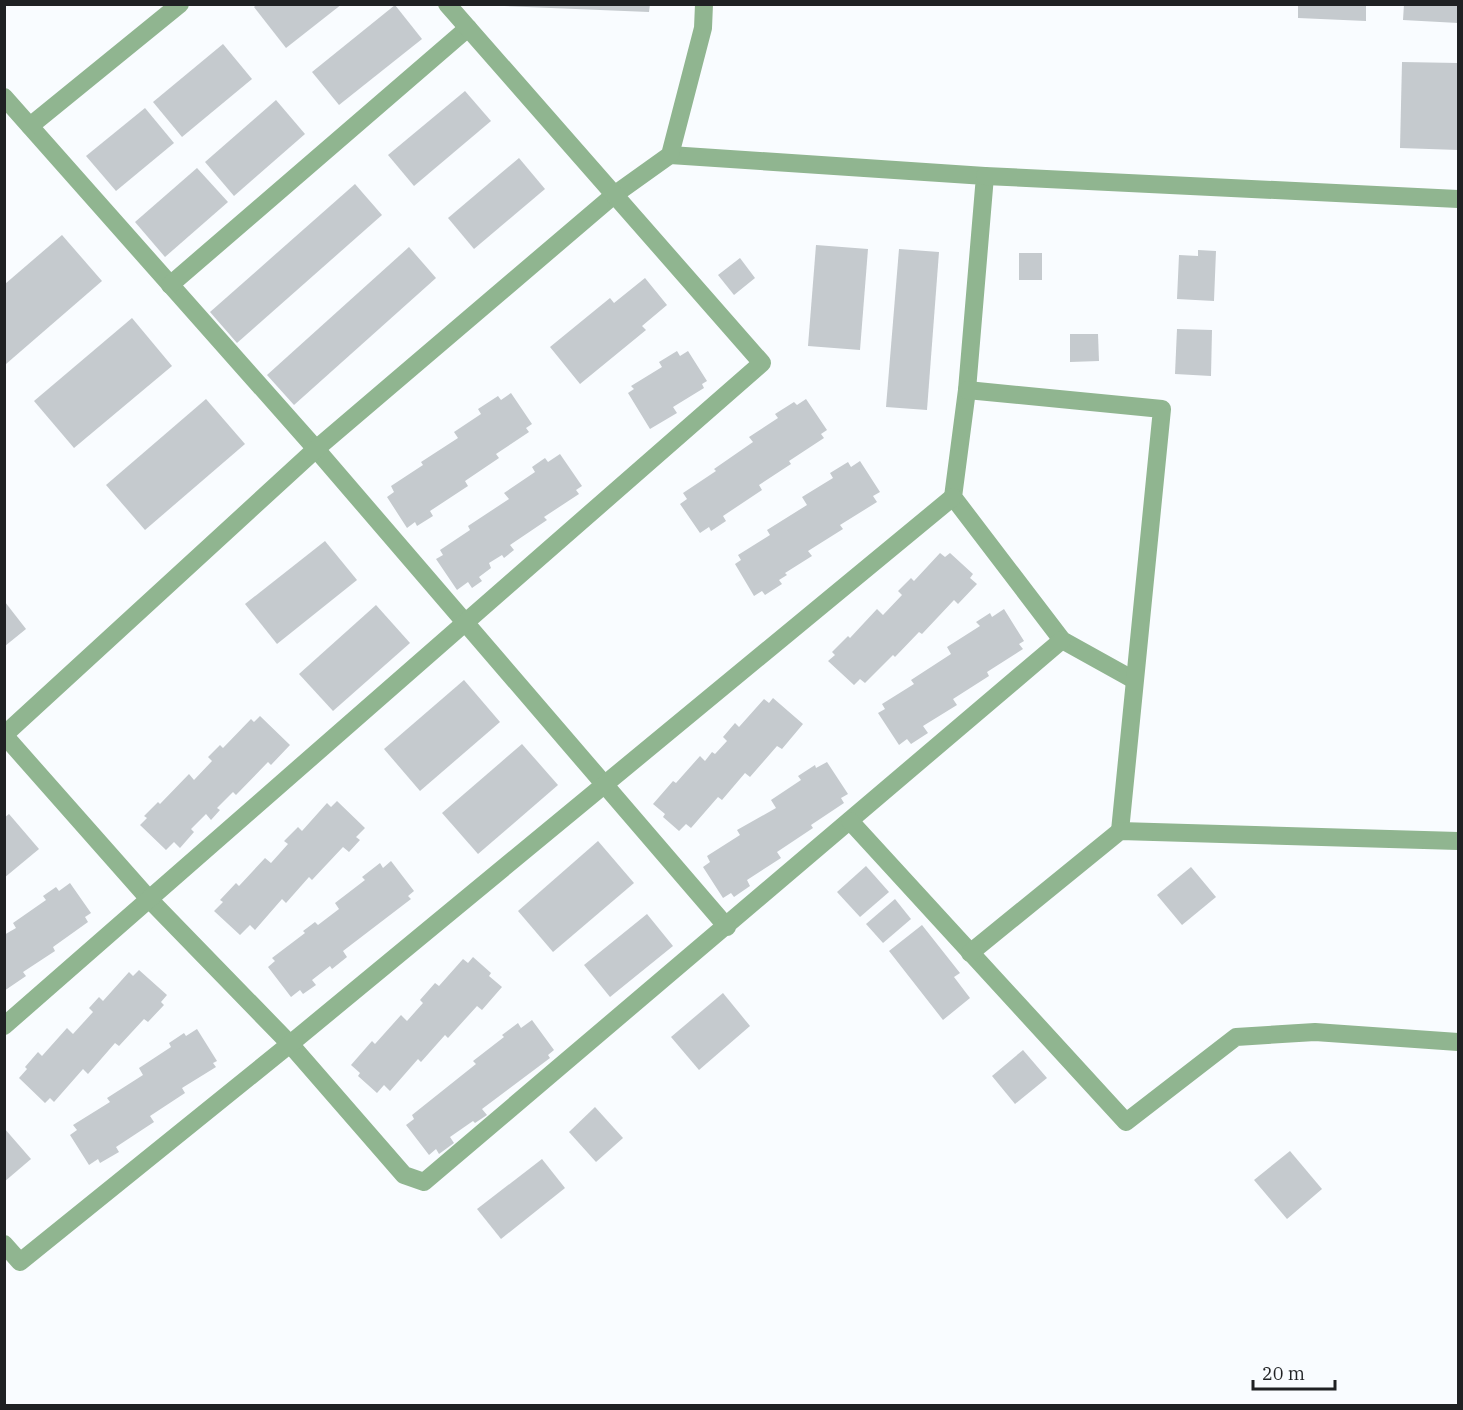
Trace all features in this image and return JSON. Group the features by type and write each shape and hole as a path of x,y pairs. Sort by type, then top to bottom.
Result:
{"street":[{"path":"30,126 180,4"},
{"path":"4,1026 762,363 447,4"},
{"path":"670,155 703,27 704,4"},
{"path":"170,285 468,28"},
{"path":"4,97 316,449 727,927"},
{"path":"1062,639 727,927 424,1182 404,1175 290,1044 149,900 4,735 316,449 614,195 670,155 985,176 1458,199"},
{"path":"4,1244 20,1262 290,1044 953,497 967,390 985,176"},
{"path":"967,390 1162,409 1119,831"},
{"path":"953,497 1062,639 1134,680"},
{"path":"850,821 1126,1122 1236,1037 1315,1032 1458,1042"},
{"path":"970,953 1119,831 1458,841"}],"building":[{"path":"257,4 342,4 286,48 254,7"},
{"path":"504,4 650,4 649,12 504,6"},
{"path":"1298,4 1366,4 1366,21 1298,18"},
{"path":"1404,4 1458,4 1458,23 1403,20"},
{"path":"395,5 422,39 339,105 312,72"},
{"path":"223,44 252,79 182,137 153,102"},
{"path":"1402,62 1458,63 1458,150 1400,148"},
{"path":"465,91 491,121 414,186 388,155"},
{"path":"276,100 305,134 234,196 205,162"},
{"path":"145,108 174,143 116,191 86,156"},
{"path":"519,158 545,189 474,249 448,218"},
{"path":"197,168 228,202 165,257 135,222"},
{"path":"355,184 382,215 237,343 210,312"},
{"path":"62,235 102,281 6,364 5,284"},
{"path":"816,245 868,249 860,350 808,346"},
{"path":"409,247 436,278 294,405 267,375"},
{"path":"899,249 939,252 927,410 886,407"},
{"path":"1198,250 1216,251 1214,301 1177,299 1179,255 1198,256"},
{"path":"1019,253 1042,253 1042,280 1019,280"},
{"path":"740,258 755,278 734,295 718,275"},
{"path":"645,278 667,305 642,326 646,330 580,384 550,347 610,298 614,303"},
{"path":"132,318 172,366 74,448 34,401"},
{"path":"1177,329 1212,330 1211,376 1175,374"},
{"path":"1070,334 1098,334 1099,361 1070,362"},
{"path":"677,351 680,356 688,351 707,381 702,384 704,388 673,407 677,413 650,429 628,393 634,389 631,386 662,367 659,362"},
{"path":"511,393 532,424 526,428 529,432 496,454 499,458 465,481 468,486 430,511 433,516 417,526 415,522 407,528 387,497 394,492 391,486 423,465 421,462 458,438 454,432 481,414 478,409 498,396 501,400"},
{"path":"206,399 245,444 145,530 106,485"},
{"path":"806,399 827,430 821,434 824,438 789,461 791,464 759,485 762,490 723,516 726,521 711,531 709,527 700,533 680,504 687,499 683,493 753,442 749,437 778,418 775,414 794,402 797,405"},
{"path":"560,454 582,486 576,490 579,494 544,517 547,520 510,545 514,550 504,558 502,555 489,563 491,568 479,577 482,581 472,588 468,582 457,590 436,559 443,555 440,550 470,530 468,526 509,499 504,493 535,472 532,467 545,458 548,462"},
{"path":"860,461 880,492 873,496 877,502 840,525 843,529 808,551 812,556 785,573 787,575 779,580 782,584 765,595 762,591 754,596 735,564 741,560 738,555 770,535 767,530 807,505 802,497 833,478 830,473 848,462 851,467"},
{"path":"325,541 357,580 277,644 245,604"},
{"path":"940,553 945,557 950,553 973,574 970,578 977,584 958,604 954,600 922,634 919,632 865,683 860,679 854,685 828,661 835,655 832,652 848,636 850,638 877,609 883,615 902,595 898,591 911,578 914,581"},
{"path":"5,602 26,629 5,646"},
{"path":"376,605 410,643 333,711 299,674"},
{"path":"1004,609 1024,641 1019,644 1023,649 987,672 989,676 953,699 957,705 923,726 928,733 911,744 907,739 899,745 878,713 885,709 882,704 914,684 911,680 951,654 947,647 980,626 976,622 990,613 992,617"},
{"path":"464,680 500,722 420,791 384,749"},
{"path":"773,698 803,724 782,749 777,746 750,777 745,773 722,800 718,797 691,828 686,824 679,831 663,817 665,814 653,804 673,781 676,783 700,756 705,761 712,752 715,754 727,741 723,737 735,723 739,727 764,699 769,703"},
{"path":"260,716 290,745 271,765 268,762 236,795 233,792 217,808 220,810 211,820 206,814 191,829 194,832 180,848 174,842 166,850 140,825 147,818 144,816 158,802 160,804 189,774 194,780 212,761 208,757 220,745 223,748 251,719 254,722"},
{"path":"522,744 558,785 478,854 442,813"},
{"path":"827,762 848,794 841,798 844,803 811,825 813,828 777,852 781,858 747,880 750,886 734,897 731,893 723,898 703,867 710,862 707,856 740,835 737,830 776,808 771,800 801,780 798,776 815,765 816,768"},
{"path":"337,801 365,828 356,837 360,840 349,852 343,847 312,880 309,877 286,903 282,899 255,930 250,925 240,935 214,911 223,902 220,900 236,883 239,886 265,858 271,863 288,844 284,841 298,827 302,831 327,803 331,807"},
{"path":"9,814 39,849 4,878 4,818"},
{"path":"598,841 634,883 553,952 518,911"},
{"path":"391,861 414,891 408,896 411,899 343,951 347,957 332,969 330,966 312,980 316,985 303,994 300,990 291,997 268,967 275,961 272,958 305,933 303,931 315,922 318,925 339,909 335,903 365,880 362,877 380,863 383,868"},
{"path":"866,866 889,892 860,917 837,892"},
{"path":"1191,867 1216,897 1182,925 1157,895"},
{"path":"70,883 91,913 85,917 88,922 53,947 55,951 23,972 26,976 4,991 4,935 16,928 13,923 46,900 43,896 56,887 59,891"},
{"path":"895,899 911,919 883,943 866,924"},
{"path":"647,914 673,946 610,997 584,965"},
{"path":"922,925 960,973 954,977 970,998 943,1020 889,951"},
{"path":"473,957 491,973 489,976 502,987 482,1010 477,1006 448,1038 445,1035 421,1062 418,1059 390,1091 384,1085 377,1093 358,1076 360,1073 351,1065 372,1041 375,1044 401,1015 407,1021 423,1003 420,1000 435,983 439,986 463,959 468,963"},
{"path":"139,970 167,995 161,1002 164,1005 148,1022 144,1019 119,1046 115,1043 88,1074 83,1069 54,1102 50,1098 45,1103 19,1078 27,1069 25,1067 38,1052 42,1056 67,1028 73,1034 93,1012 89,1008 99,997 103,1001 129,972 133,976"},
{"path":"723,993 750,1026 699,1070 671,1037"},
{"path":"532,1020 554,1050 548,1055 550,1058 482,1109 487,1115 475,1123 473,1121 450,1137 454,1143 439,1154 436,1149 429,1155 406,1125 414,1119 412,1115 476,1064 473,1061 504,1037 502,1035 518,1023 521,1028"},
{"path":"197,1029 217,1061 213,1063 216,1067 182,1088 185,1093 150,1116 154,1122 116,1147 119,1152 100,1163 98,1159 89,1165 70,1135 77,1130 73,1125 110,1102 107,1098 143,1075 139,1068 171,1047 169,1043 184,1033 186,1036"},
{"path":"1023,1050 1047,1078 1015,1104 992,1076"},
{"path":"595,1107 623,1138 596,1162 569,1132"},
{"path":"4,1128 31,1159 4,1182"},
{"path":"1290,1151 1322,1189 1287,1219 1254,1180"},
{"path":"542,1159 565,1188 501,1239 477,1209"}]}
